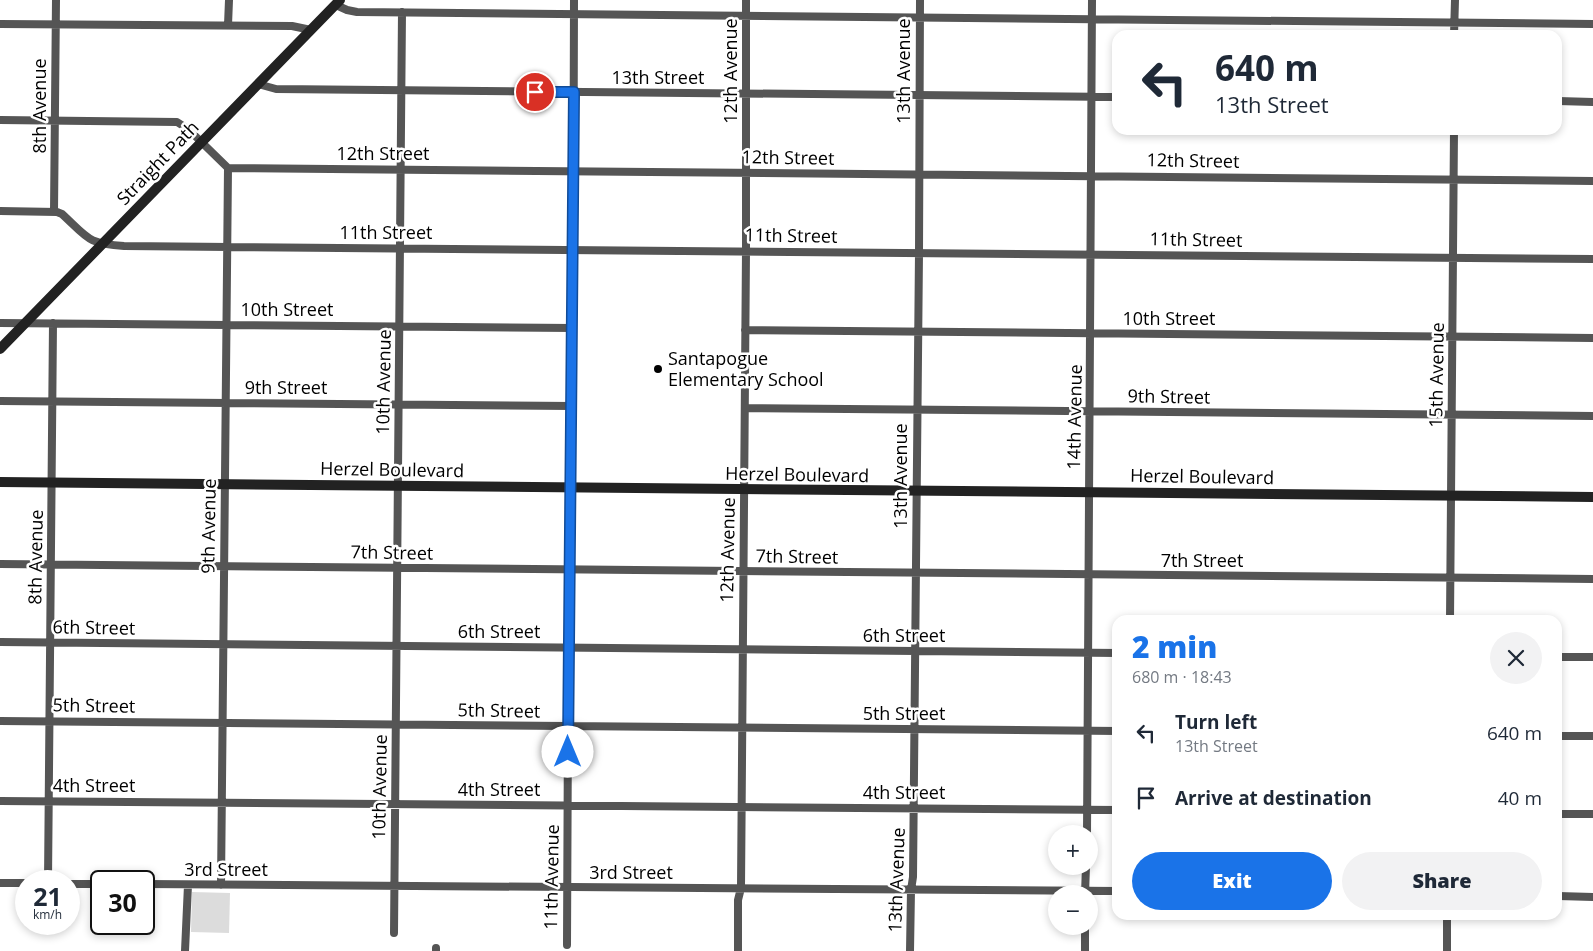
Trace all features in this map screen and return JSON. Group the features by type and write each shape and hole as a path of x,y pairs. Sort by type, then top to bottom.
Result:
{"street":[{"name":"8th Avenue","path":"54,212 56,0"},
{"path":"228,0 228,25"},
{"name":"11th Avenue","path":"566,945 568,888 569,488 573,328 574,0"},
{"name":"12th Avenue","path":"738,951 738,900 741,888 746,0"},
{"name":"13th Avenue","path":"910,951 914,808 920,0"},
{"name":"14th Avenue","path":"1087,825 1092,0"},
{"path":"1454,30 1455,0"},
{"path":"338,3 354,11 402,12 1593,24"},
{"name":"Straight Path","path":"0,349 338,3"},
{"name":"10th Avenue","path":"394,933 402,12"},
{"path":"0,24 292,26 311,30"},
{"name":"13th Street","path":"258,84 276,89 401,91 1112,97"},
{"path":"1562,102 1593,102"},
{"path":"0,120 177,122 202,142 228,168"},
{"name":"15th Avenue","path":"1450,615 1454,135"},
{"name":"12th Street","path":"228,168 1593,181"},
{"name":"9th Avenue","path":"221,885 228,168"},
{"path":"0,211 54,212"},
{"name":"11th Street","path":"54,212 62,214 90,240 102,244 124,246 1593,259"},
{"name":"10th Street","path":"0,323 573,328"},
{"name":"8th Avenue","path":"48,870 53,323"},
{"name":"10th Street","path":"745,330 1593,338"},
{"name":"9th Street","path":"0,401 572,406"},
{"name":"9th Street","path":"745,408 1593,416"},
{"name":"Herzel Boulevard","path":"0,482 1593,498"},
{"name":"7th Street","path":"0,564 1593,579"},
{"name":"6th Street","path":"0,642 1112,653"},
{"path":"1562,657 1593,657"},
{"name":"5th Street","path":"0,721 1112,731"},
{"path":"1562,736 1593,736"},
{"name":"4th Street","path":"0,800 1112,810"},
{"path":"1562,814 1593,814"},
{"path":"0,883 15,883"},
{"name":"3rd Street","path":"155,884 1048,892"},
{"path":"185,951 188,885"},
{"name":"3rd Street","path":"1098,892 1112,891"},
{"path":"1562,896 1593,896"},
{"path":"1447,920 1447,951"},
{"path":"1084,951 1085,935"}],"shaded area":[{"path":"192,892 230,893 229,933 191,932"}],"place":[{"name":"Santapogue Elementary School","path":"658,369"}],"route":[{"path":"535,92 574,92 568,752"}]}
